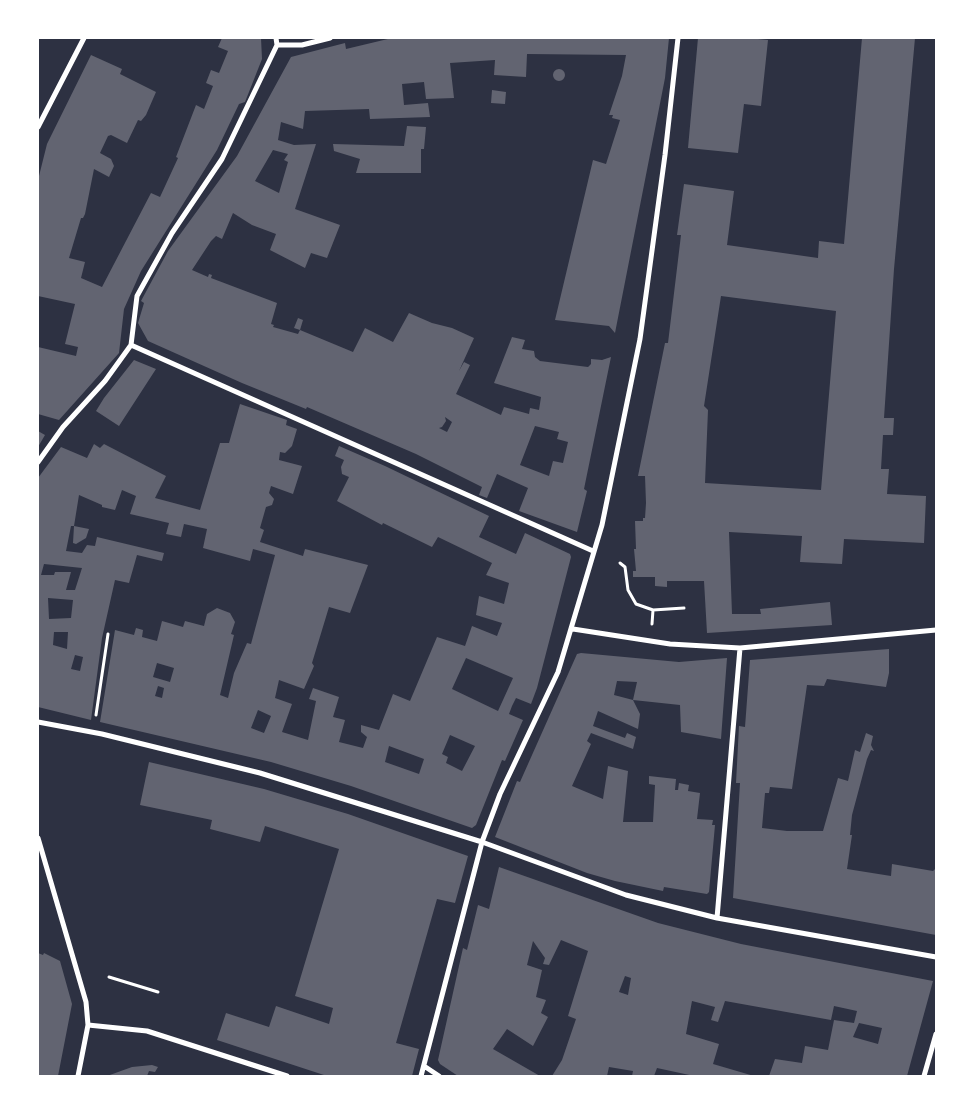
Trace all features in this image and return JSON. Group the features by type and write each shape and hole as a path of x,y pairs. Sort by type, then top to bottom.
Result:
{"street":[{"path":"38,127 84,38"},
{"path":"38,462 63,427 105,381 131,345 137,296 172,233 222,159 277,45 276,38"},
{"path":"277,45 302,45 330,38"},
{"path":"421,1076 482,842 500,794 558,672 602,525 640,339 678,38"},
{"path":"131,345 593,551"},
{"path":"572,629 670,644 740,648 936,630"},
{"path":"717,918 740,648"},
{"path":"38,722 94,733 260,773 482,842 626,895 717,918 936,957"},
{"path":"38,838 86,1002 88,1025 78,1076"},
{"path":"88,1025 147,1031 287,1076"},
{"path":"924,1076 936,1034"},
{"path":"424,1066 439,1076"}],"path":[{"path":"620,563 625,568 628,590 636,604 653,610 684,608"},
{"path":"651,626 653,610"},
{"path":"94,733 108,634"},
{"path":"110,977 158,992"}],"building":[{"path":"222,38 261,38 262,59 245,102 239,104 217,150 141,271 124,309 119,353 59,420 38,414 38,347 76,356 78,347 65,344 75,304 38,296 38,180 47,144 91,55 122,69 120,74 156,92 146,115 141,121 138,120 127,143 111,135 108,136 100,153 111,159 114,166 109,177 94,169 85,214 81,218 69,258 85,262 81,278 102,287 151,193 160,197 178,158 176,157 196,105 204,109 213,86 206,83 211,70 219,73 228,51 218,47"},
{"path":"392,38 669,38 665,78 615,333 609,326 555,320 593,160 606,164 620,120 612,118 613,115 609,115 622,76 626,55 527,54 526,77 494,75 495,60 450,63 454,98 426,99 424,82 402,84 404,105 428,103 430,117 370,119 369,109 305,111 303,129 281,122 278,140 294,145 316,144 295,209 340,225 327,258 311,253 305,268 270,250 276,234 252,225 233,213 222,239 216,236 211,241 192,270 208,277 209,274 212,275 211,278 277,303 271,324 274,325 273,327 298,334 300,330 353,352 365,328 393,342 409,313 474,338 459,371 464,362 470,365 456,394 501,415 504,407 529,414 530,408 539,410 541,397 494,383 512,337 525,340 522,349 534,351 535,357 540,361 588,367 591,364 591,359 602,360 611,357 584,489 587,491 577,532 519,511 528,488 497,474 487,498 479,495 482,487 416,454 307,407 306,409 242,383 148,341 138,323 144,303 141,301 168,251 237,156 291,57 345,43 346,49","holes":["273,150 288,154 284,160 288,162 279,193 255,181","445,417 452,422 447,432 439,428 446,421","535,426 559,432 557,439 568,442 563,463 553,461 549,476 520,465"]},
{"path":"698,38 768,40 761,106 744,104 738,153 688,148"},
{"path":"862,38 915,38 894,269 884,418 894,418 893,435 883,435 881,469 889,469 887,494 926,496 924,543 844,539 842,564 800,562 802,536 729,532 732,614 761,614 760,609 830,602 832,625 707,633 704,581 667,581 667,587 655,586 655,577 633,577 633,571 636,571 634,549 636,549 635,521 643,521 643,518 645,518 646,503 645,476 638,476 665,343 668,343 681,235 677,235 684,184 734,191 727,245 818,258 819,241 844,244","holes":["721,296 836,311 821,490 705,483 708,410 704,406"]},
{"path":"557,69 561,69 565,75 561,81 557,81 553,77 553,73"},
{"path":"492,90 506,92 505,104 491,103"},
{"path":"407,126 426,127 424,149 421,149 421,173 356,173 360,159 334,151 333,144 404,146"},
{"path":"298,318 303,320 300,330 294,328"},
{"path":"134,360 156,369 119,426 96,411"},
{"path":"240,404 287,420 286,425 297,429 292,446 285,453 280,452 279,460 302,466 293,494 271,486 269,493 274,499 272,505 266,507 260,528 264,530 260,542 303,556 305,549 368,565 350,613 329,607 312,663 314,666 304,689 279,680 275,698 292,704 282,732 308,740 316,701 309,699 313,688 339,697 333,717 345,720 339,742 363,748 367,737 361,732 361,725 379,730 393,694 410,701 437,637 465,646 472,626 497,636 502,623 476,615 479,596 504,604 509,583 486,575 492,563 438,537 432,547 383,523 382,525 337,501 349,477 342,474 341,467 344,460 335,456 339,446 489,516 479,537 516,554 525,533 570,554 571,557 537,688 531,704 516,698 512,706 509,714 523,720 505,761 502,760 476,825 472,828 351,786 271,762 100,722 115,630 134,635 136,628 143,630 142,637 157,641 162,621 183,627 185,621 204,626 207,614 217,608 230,613 235,622 231,634 234,635 220,695 228,698 234,673 247,643 251,644 275,555 253,549 250,561 203,548 207,529 184,524 181,537 166,534 169,523 130,514 136,496 122,490 115,510 102,507 102,505 79,495 74,526 71,526 66,551 82,553 87,545 95,546 97,537 164,553 162,561 137,555 129,583 115,580 102,638 91,720 38,707 38,478 61,447 87,458 94,444 100,448 104,444 166,476 155,498 200,510 220,443 229,443","holes":["44,564 82,568 75,590 66,590 71,572 55,572 54,575 41,575","48,598 73,600 71,618 49,619","54,632 68,632 67,649 53,645","75,655 83,657 80,671 71,669","466,658 513,678 498,711 452,689","157,663 174,668 170,682 153,677","158,686 164,688 162,698 155,696","258,710 271,716 264,733 251,728","450,735 475,746 462,771 446,763 448,757 442,754","389,746 424,759 419,774 385,762"]},
{"path":"38,431 45,435 38,447"},
{"path":"74,526 89,529 86,538 76,544 73,543"},
{"path":"889,649 889,673 886,687 827,679 824,686 807,685 792,789 770,787 769,793 765,793 762,828 787,831 823,831 838,778 848,781 855,750 860,752 866,733 873,736 871,745 874,751 871,750 867,759 852,815 850,835 852,835 847,869 891,876 892,864 933,871 936,868 936,935 733,898 740,783 736,783 739,726 745,727 750,660"},
{"path":"577,654 679,662 727,658 721,739 681,732 680,705 633,700 640,714 638,729 598,711 593,726 625,738 627,733 636,737 633,749 591,733 587,741 591,744 572,786 603,799 608,766 628,771 623,822 653,822 655,785 649,784 649,776 676,779 675,790 678,790 679,783 689,785 688,791 700,793 697,819 713,820 712,825 715,825 709,892 707,894 664,887 663,891 615,881 587,873 495,837 517,781 520,782","holes":["617,681 637,682 633,700 614,695"]},
{"path":"149,762 264,789 348,814 468,856 455,903 437,899 396,1043 419,1049 412,1076 327,1076 217,1040 226,1013 269,1027 276,1006 329,1024 333,1008 295,996 339,849 265,826 260,842 210,829 212,820 140,805"},
{"path":"499,867 658,923 741,944 933,981 907,1076 769,1076 775,1059 802,1063 805,1046 828,1050 834,1020 854,1023 857,1011 834,1006 831,1020 725,1001 718,1022 711,1020 715,1007 692,1001 686,1034 719,1044 713,1064 754,1076 694,1076 657,1068 654,1076 632,1076 633,1071 609,1067 607,1076 552,1076 562,1060 576,1019 568,1016 588,951 561,940 549,965 543,964 545,958 533,941 527,965 542,970 536,997 546,1000 541,1013 548,1017 533,1046 507,1029 493,1049 540,1076 458,1076 440,1064 438,1060 463,948 467,950 478,905 489,909","holes":["625,976 631,978 628,995 619,992","859,1023 882,1028 878,1044 853,1037"]},
{"path":"38,953 43,955 44,953 60,961 72,1004 58,1076 38,1076"},
{"path":"152,1065 158,1067 155,1072 149,1071 147,1076 107,1076 132,1067"}]}
